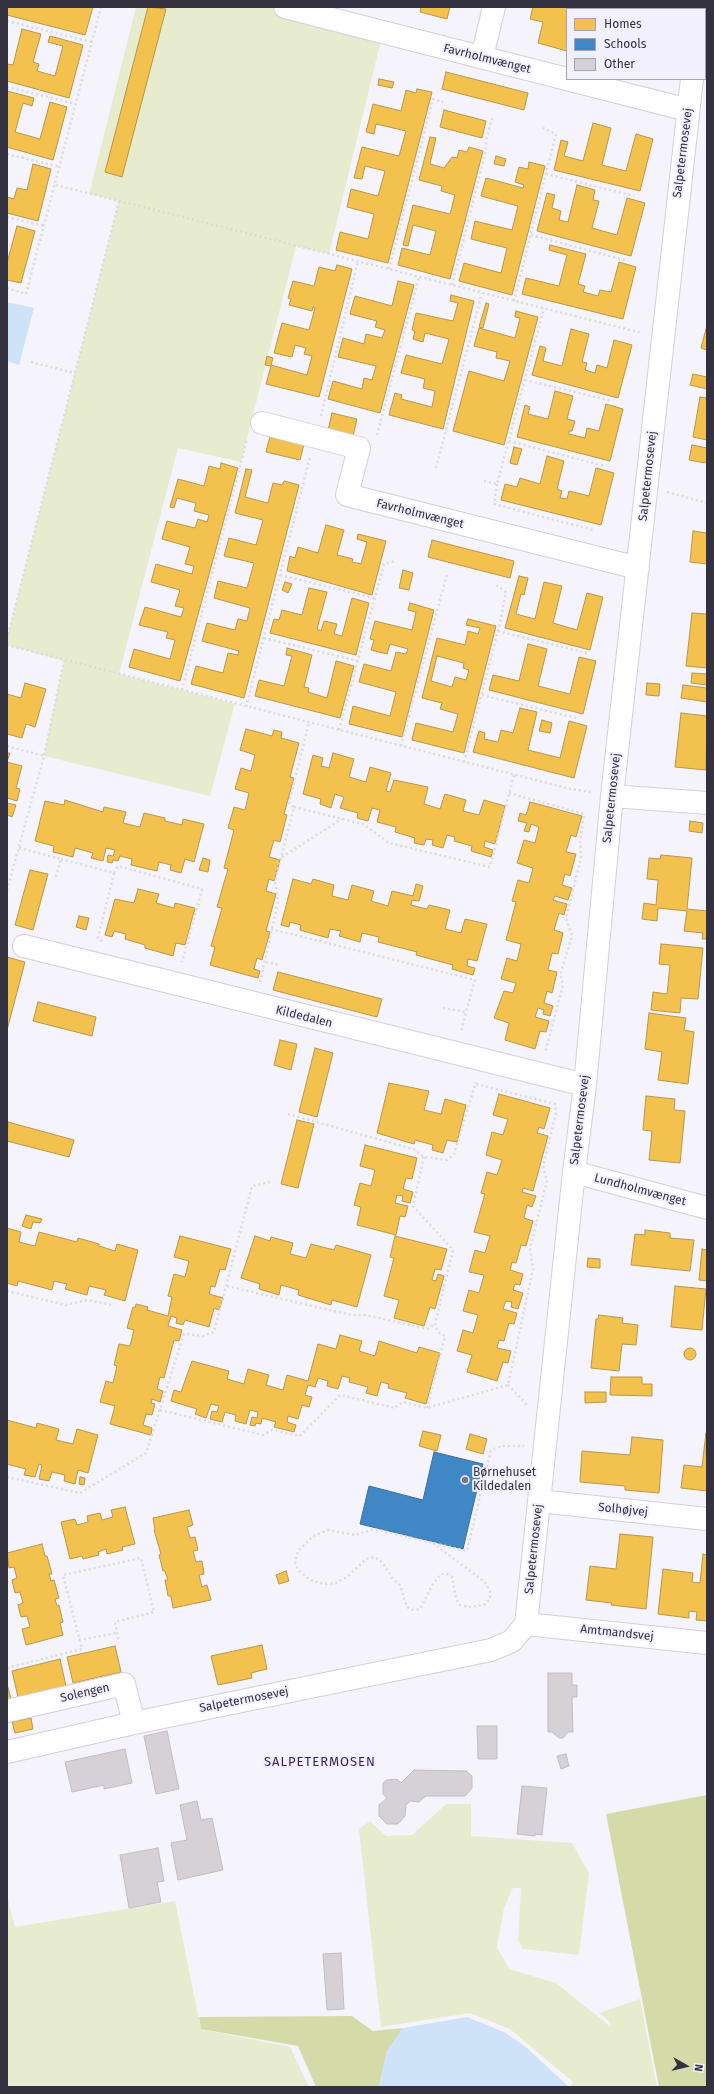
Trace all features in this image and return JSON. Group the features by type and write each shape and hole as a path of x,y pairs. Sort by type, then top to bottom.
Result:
{"street":[{"name":"Favrholmvænget","path":"285,7 566,79"},
{"path":"482,57 494,7"},
{"name":"Favrholmvænget","path":"571,80 688,110"},
{"name":"Salpetermosevej","path":"7,1752 134,1723 491,1650 512,1641 526,1624 574,1172 585,1085 612,796 692,80"},
{"name":"Favrholmvænget","path":"262,423 359,448 347,495 638,568"},
{"path":"612,796 707,803"},
{"name":"Kildedalen","path":"24,946 483,1061 585,1085"},
{"name":"Lundholmvænget","path":"574,1172 707,1208"},
{"name":"Solhøjvej","path":"539,1501 707,1519"},
{"name":"Amtmandsvej","path":"526,1624 707,1643"},
{"name":"Solengen","path":"7,1711 124,1684 134,1723"}],"path":[{"path":"7,288 26,294 56,185 101,7"},
{"path":"7,21 92,42"},
{"path":"7,87 76,104"},
{"path":"389,269 433,99 443,102"},
{"path":"452,285 486,150 486,140 493,115"},
{"path":"514,301 556,134 543,128"},
{"path":"7,154 60,167"},
{"path":"546,174 634,196"},
{"path":"56,185 662,338"},
{"path":"7,639 119,201"},
{"path":"7,217 45,226"},
{"path":"531,235 624,260"},
{"path":"246,707 316,437 358,261"},
{"path":"377,438 419,277"},
{"path":"436,468 482,293"},
{"path":"544,308 497,484 494,504 593,530"},
{"path":"31,362 75,374"},
{"path":"525,380 612,401"},
{"path":"182,690 251,427 262,423"},
{"path":"508,441 604,466"},
{"path":"484,481 497,484"},
{"path":"646,486 707,503"},
{"path":"339,730 384,564 395,561"},
{"path":"401,746 447,574"},
{"path":"280,575 374,598"},
{"path":"464,762 498,631 506,592 496,585"},
{"path":"498,631 587,653"},
{"path":"264,638 358,660"},
{"path":"7,645 571,789 612,796"},
{"path":"7,890 44,756 64,660"},
{"path":"482,695 576,718"},
{"path":"308,722 289,803 294,806 363,824 389,843 490,867 514,774"},
{"path":"7,746 44,756"},
{"path":"509,793 584,814 580,842 581,858 566,918 572,936 560,975 563,985 544,1057"},
{"path":"253,980 260,982 266,962 278,902 275,881 294,806"},
{"path":"281,857 343,819"},
{"path":"19,848 114,873"},
{"path":"55,880 61,859"},
{"path":"109,945 98,938 114,873 118,866 202,889 182,964 175,962"},
{"path":"272,929 474,980 461,1035"},
{"path":"266,962 280,965"},
{"path":"443,1008 466,1012"},
{"path":"288,1114 413,1149 424,1157 447,1160 454,1154 483,1061"},
{"path":"476,1084 555,1104 556,1113 543,1166 547,1181 530,1248 533,1268 508,1385"},
{"path":"424,1157 413,1206 453,1250 435,1324 438,1332 445,1336 427,1408"},
{"path":"7,1477 80,1493 146,1453 184,1334 203,1336 214,1332 252,1186 270,1182"},
{"path":"227,1286 351,1315 366,1316 427,1329 435,1324"},
{"path":"7,1291 66,1305 87,1300 112,1305"},
{"path":"508,1385 522,1400"},
{"path":"160,1410 263,1435 272,1430 300,1436 340,1395 395,1408 404,1402 427,1408 508,1385"},
{"path":"432,1543 485,1582 490,1590 490,1598 484,1605 468,1607 460,1605 456,1599 452,1577 447,1574 441,1574 433,1584 420,1609 414,1610 407,1607 400,1585 393,1579 382,1562 374,1557 366,1559 347,1577 336,1583 324,1584 310,1580 298,1570 295,1562 298,1551 313,1536 328,1530 355,1535 374,1529 467,1551 491,1450 502,1446 524,1446"},
{"path":"7,1668 82,1649 63,1575 141,1558 154,1612 115,1622 119,1643"},
{"path":"80,1640 117,1633"}],"green space":[{"path":"136,7 285,7 383,32 329,254 296,246 241,462 178,448 119,674 235,704 210,796 44,756 64,661 7,645 7,639 119,201 89,194"},
{"path":"707,1795 707,2087 659,2087 606,1814"},
{"path":"446,1804 471,1804 471,1836 572,1843 589,1873 579,1955 523,1949 518,1941 521,1888 513,1888 504,1908 497,1947 509,1969 556,1983 611,2027 610,2022 599,2013 640,1999 657,2087 573,2087 571,2085 573,2082 510,2029 470,2013 381,2027 359,1829 370,1821 386,1836 412,1835"},
{"path":"7,1895 15,1927 175,1901 201,2029 290,2047 309,2087 7,2087"},
{"path":"352,2016 373,2031 403,2028 387,2051 379,2087 316,2087 298,2046 201,2029 199,2017"}],"water":[{"path":"7,302 34,308 19,365 7,361"},
{"path":"467,2017 504,2032 527,2048 569,2087 379,2087 387,2051 403,2028"}],"building: Homes":[{"path":"7,7 93,7 85,35 7,15"},
{"path":"148,7 166,9 122,177 105,172"},
{"path":"421,7 450,7 447,19 420,12"},
{"path":"533,7 580,7 566,8 566,51 538,43 543,22 530,19"},
{"path":"625,7 669,7 668,8"},
{"path":"22,29 41,34 33,62 39,64 37,71 55,76 63,46 48,42 50,36 83,45 69,98 7,81 7,64 13,65"},
{"path":"446,72 528,93 524,110 442,89"},
{"path":"379,79 394,82 392,88 378,85"},
{"path":"417,89 432,92 388,263 336,250 340,232 368,239 374,214 347,207 351,189 378,196 385,171 365,166 362,179 354,178 362,147 399,156 406,131 376,124 374,134 366,132 373,104 401,111 406,90 416,93"},
{"path":"7,91 34,98 32,106 23,103 15,132 40,139 50,102 67,107 53,160 7,147"},
{"path":"444,110 486,121 482,138 440,127"},
{"path":"593,123 611,128 602,165 626,171 636,134 653,139 640,191 554,170 561,140 568,142 564,156 583,161"},
{"path":"430,137 436,138 430,164 444,168 452,157 457,158 459,150 467,152 469,147 483,151 450,279 398,265 402,248 430,255 436,231 413,225 408,246 403,245 413,205 450,214 455,195 441,191 442,186 419,180"},
{"path":"496,156 506,159 504,166 494,164"},
{"path":"529,162 545,166 512,295 459,281 464,263 501,273 507,248 471,239 475,221 512,230 518,206 481,196 486,178 523,188 524,185 515,182 519,167 528,169"},
{"path":"33,164 51,169 38,221 7,213 7,197 14,199 17,188 27,190"},
{"path":"577,185 595,190 593,200 599,201 592,228 617,235 627,198 645,203 631,256 537,231 547,193 555,195 552,208 561,211 559,220 568,222"},
{"path":"17,226 35,231 21,283 7,280 7,263"},
{"path":"550,245 586,254 578,284 585,286 583,292 598,296 600,290 611,292 619,262 636,267 623,319 522,294 526,278 559,286 567,255 549,250"},
{"path":"337,265 352,269 319,397 266,384 271,366 265,365 267,356 273,358 271,365 307,375 312,356 304,354 306,348 295,345 292,357 274,353 282,323 309,330 315,308 313,307 312,311 289,305 291,299 288,298 293,281 314,286 319,267 335,271"},
{"path":"398,281 414,285 380,413 328,399 333,381 362,389 364,378 372,380 376,366 338,357 343,338 364,344 366,334 382,338 385,330 375,327 377,321 350,314 355,296 392,306"},
{"path":"451,295 474,301 443,429 389,415 395,393 402,395 401,399 432,407 435,391 423,388 425,379 401,373 406,355 442,364 449,339 425,333 423,342 413,339 415,331 412,330 416,313 453,321 458,303 450,301"},
{"path":"486,303 489,304 483,328 479,327"},
{"path":"516,311 538,317 504,445 453,431 469,371 504,381 510,361 496,358 497,352 474,346 479,328 515,338 520,318 515,317"},
{"path":"707,325 707,350 701,348"},
{"path":"571,329 589,334 582,362 587,363 585,370 595,373 597,365 607,368 614,340 632,345 618,398 532,375 540,346 546,348 543,361 562,366"},
{"path":"693,374 707,377 707,389 690,385"},
{"path":"555,391 573,396 567,419 575,421 572,431 569,431 569,434 585,438 587,428 599,431 606,404 623,409 610,461 517,437 525,405 530,407 528,414 548,419"},
{"path":"700,397 707,398 707,440 693,437"},
{"path":"332,413 357,419 353,436 328,430"},
{"path":"270,436 304,444 300,460 266,452"},
{"path":"692,445 707,448 707,460 705,463 689,460"},
{"path":"514,447 522,449 517,465 510,463"},
{"path":"547,456 564,461 557,489 562,491 560,498 567,499 569,491 589,496 596,468 614,473 601,525 501,500 505,484 517,487 520,478 540,484"},
{"path":"221,463 238,468 180,681 129,667 134,649 170,659 175,640 166,638 168,632 139,625 145,607 181,617 184,608 175,606 180,590 151,582 156,564 192,574 194,566 185,564 190,547 162,539 167,521 195,528 198,519 207,522 209,515 194,511 196,503 177,498 174,508 170,507 178,479 204,486 209,466 220,469"},
{"path":"246,469 252,470 245,497 268,503 273,483 282,485 284,481 299,485 244,698 191,684 196,666 223,673 228,653 238,655 239,651 202,641 207,623 235,630 238,619 247,621 250,608 214,598 218,581 247,588 254,563 224,556 229,538 256,545 263,520 235,513"},
{"path":"326,525 344,530 337,555 353,559 352,562 361,564 367,542 357,539 358,534 386,541 372,595 287,571 290,556 295,558 298,547 318,553"},
{"path":"693,531 707,533 707,564 690,562"},
{"path":"432,540 514,561 510,578 428,557"},
{"path":"403,570 413,573 409,590 399,588"},
{"path":"519,576 528,578 524,595 521,594 516,614 535,619 544,582 562,586 553,623 577,630 587,593 603,597 590,650 505,628"},
{"path":"285,582 292,584 288,593 282,590"},
{"path":"309,588 327,592 317,629 321,631 324,621 337,624 334,634 342,636 352,598 369,603 356,655 270,633 274,619 279,620 282,610 302,615"},
{"path":"410,603 434,610 402,737 349,724 353,706 390,716 396,692 359,682 364,664 391,671 396,652 406,654 408,649 390,644 387,654 371,650 374,640 370,639 375,621 412,630 416,612 408,610"},
{"path":"692,613 707,614 707,668 686,666"},
{"path":"468,619 496,626 464,753 412,740 416,723 453,732 458,714 440,709 442,703 422,698 437,638 465,645 468,631 478,634 480,628 466,625","holes":["437,656 464,663 463,668 469,670 466,680 455,677 452,687 431,681"]},
{"path":"528,644 547,649 538,686 570,694 579,657 596,661 583,714 489,690 493,675 519,681"},
{"path":"287,648 312,655 304,687 309,688 308,692 327,698 336,661 354,666 340,718 255,696 259,680 284,686 292,656 286,655"},
{"path":"692,673 707,674 707,685 691,683"},
{"path":"25,683 46,689 35,727 26,724 22,738 7,734 7,694 21,698"},
{"path":"647,683 660,684 659,696 646,695"},
{"path":"683,685 707,688 707,702 681,698"},
{"path":"520,708 537,712 528,750 560,758 569,721 587,726 574,778 473,752 479,731 485,733 484,739 498,742 501,730 513,733"},
{"path":"681,713 707,716 706,770 675,767"},
{"path":"542,720 552,723 550,733 539,731"},
{"path":"246,729 272,736 274,730 282,732 281,738 299,743 290,777 294,778 284,814 287,815 280,842 274,840 269,857 280,860 274,881 269,879 266,891 276,894 266,931 270,932 262,960 257,958 254,969 260,971 258,978 210,965 215,947 211,946 222,908 217,907 228,869 224,868 234,830 228,828 234,807 245,810 249,793 235,789 241,768 251,771 255,755 240,750"},
{"path":"7,753 10,753 7,762"},
{"path":"333,753 354,759 349,777 366,782 370,767 391,773 386,791 390,792 394,780 428,787 424,804 440,809 445,794 466,800 463,811 479,815 484,800 505,806 495,844 485,841 484,847 493,850 491,857 471,851 472,846 454,841 455,837 447,835 443,848 432,845 433,840 426,839 424,845 414,843 415,838 395,832 396,827 377,822 380,810 372,808 368,821 357,818 358,813 340,808 344,797 335,794 331,808 320,804 321,799 303,794 313,755 323,758 321,766 329,768"},
{"path":"7,762 22,766 16,788 20,789 17,801 7,798"},
{"path":"65,800 103,812 104,807 126,812 123,823 140,827 144,813 165,818 165,821 182,825 183,819 204,824 194,862 185,859 181,873 170,870 171,865 159,862 157,871 131,865 132,859 120,856 118,861 113,860 112,863 107,862 108,855 113,856 115,850 106,848 103,861 91,858 93,853 75,848 73,857 53,852 54,846 35,841 45,801 64,805"},
{"path":"530,802 582,816 576,837 571,835 566,852 576,854 570,876 565,874 562,885 572,888 568,900 555,896 553,900 567,904 564,915 559,913 554,930 563,933 558,954 552,953 548,970 557,972 552,993 547,991 544,1003 553,1006 550,1016 543,1014 544,1010 538,1008 535,1017 549,1021 546,1032 540,1031 535,1049 505,1040 509,1023 494,1018 504,991 513,993 516,983 501,979 507,958 517,961 521,944 506,940 516,902 512,901 518,880 529,883 533,868 517,863 524,840 535,843 539,827 531,824 529,832 524,831 527,823 518,821 520,813 526,815"},
{"path":"7,803 16,805 12,817 7,815"},
{"path":"690,821 703,823 702,833 689,831"},
{"path":"661,855 692,858 687,909 707,911 707,939 702,939 703,933 684,931 687,911 658,908 657,921 642,919 644,903 656,905 658,880 647,879 649,858 660,859"},
{"path":"203,858 210,860 208,872 199,870"},
{"path":"30,870 48,874 33,930 15,925"},
{"path":"293,879 311,884 313,879 334,885 332,896 348,900 352,885 374,891 371,901 388,906 392,891 413,896 416,884 423,886 419,901 412,900 411,905 427,909 429,905 450,910 445,929 461,933 465,919 487,924 477,961 468,959 467,966 475,968 473,975 452,969 453,965 416,955 417,952 378,942 379,937 362,933 360,942 339,936 341,931 330,929 328,938 300,930 301,925 290,922 289,927 281,925"},
{"path":"138,889 159,894 156,903 174,908 175,903 195,908 185,945 176,943 173,956 145,948 145,945 125,939 126,934 114,931 112,937 105,935 115,899 134,903"},
{"path":"79,916 89,918 86,930 76,927"},
{"path":"661,944 703,948 698,999 681,998 680,1013 651,1010 653,992 667,994 670,965 659,964"},
{"path":"7,957 25,962 7,1030"},
{"path":"278,972 382,999 377,1017 273,990"},
{"path":"38,1002 96,1017 92,1036 33,1021"},
{"path":"649,1013 686,1018 684,1030 694,1032 688,1084 658,1080 662,1052 645,1049"},
{"path":"280,1040 297,1044 291,1070 274,1065"},
{"path":"315,1048 333,1053 317,1117 299,1112"},
{"path":"389,1083 429,1091 424,1110 441,1114 445,1099 466,1105 457,1142 447,1140 443,1153 432,1150 433,1145 415,1140 414,1144 377,1133"},
{"path":"499,1094 550,1108 544,1129 539,1127 537,1133 548,1136 533,1191 523,1188 522,1192 536,1196 532,1207 527,1205 524,1218 533,1221 526,1246 521,1245 516,1263 512,1262 510,1270 523,1274 520,1285 515,1284 513,1290 523,1293 518,1309 511,1307 512,1302 506,1301 503,1309 517,1313 514,1324 509,1323 504,1341 499,1340 497,1348 511,1351 508,1363 503,1362 497,1381 467,1372 472,1355 457,1351 463,1330 473,1333 478,1315 463,1311 469,1290 479,1293 484,1275 469,1272 475,1250 485,1253 490,1236 474,1232 485,1194 481,1193 487,1172 497,1175 502,1160 486,1155 492,1132 503,1135 508,1119 493,1115"},
{"path":"646,1096 675,1099 674,1110 685,1111 680,1163 649,1160 652,1131 643,1130"},
{"path":"297,1120 314,1124 298,1188 281,1184"},
{"path":"8,1122 74,1140 69,1157 7,1141"},
{"path":"365,1145 417,1158 412,1179 406,1178 403,1189 413,1192 410,1203 402,1201 403,1196 397,1195 395,1203 408,1206 405,1217 400,1216 396,1235 357,1225 361,1207 354,1205 360,1183 371,1186 375,1170 360,1166"},
{"path":"26,1215 42,1219 40,1223 33,1222 31,1229 22,1226"},
{"path":"7,1228 21,1232 19,1242 35,1246 39,1232 77,1242 78,1238 99,1244 99,1246 115,1251 117,1244 138,1250 125,1301 104,1295 106,1290 89,1286 87,1295 65,1289 67,1284 54,1281 52,1290 18,1281 17,1286 7,1283"},
{"path":"645,1230 670,1233 670,1238 694,1240 690,1271 631,1265 635,1234 645,1235"},
{"path":"180,1236 231,1249 225,1270 220,1269 215,1287 211,1286 209,1294 223,1298 219,1310 214,1308 209,1327 185,1320 183,1325 176,1323 177,1318 171,1316 168,1326 182,1330 179,1341 174,1340 164,1378 160,1377 157,1389 163,1391 160,1402 152,1399 151,1403 155,1404 152,1415 146,1414 143,1425 152,1428 151,1435 110,1424 115,1406 100,1402 106,1381 113,1383 117,1366 114,1365 119,1344 130,1346 134,1330 127,1328 133,1307 135,1308 136,1304 148,1307 147,1310 168,1316 172,1297 168,1296 174,1274 185,1277 189,1261 174,1257"},
{"path":"255,1236 270,1241 271,1237 293,1243 290,1254 306,1258 311,1244 334,1250 336,1245 371,1255 357,1307 332,1300 331,1305 298,1295 299,1290 281,1285 279,1295 259,1289 260,1284 241,1278"},
{"path":"395,1236 447,1249 441,1270 435,1269 432,1280 436,1281 438,1274 444,1276 435,1309 430,1307 424,1326 394,1318 399,1300 384,1296 394,1258 390,1257"},
{"path":"702,1249 707,1250 707,1281 699,1280"},
{"path":"588,1258 600,1259 600,1268 587,1267"},
{"path":"675,1286 706,1289 702,1330 671,1327"},
{"path":"599,1315 623,1318 622,1323 638,1325 636,1345 622,1344 619,1371 591,1368 596,1319 598,1319"},
{"path":"340,1335 362,1341 359,1351 375,1356 379,1341 417,1353 419,1347 440,1353 426,1404 405,1398 407,1393 388,1388 389,1384 381,1382 377,1396 366,1393 368,1387 349,1382 350,1378 342,1376 338,1389 327,1386 328,1381 318,1378 315,1387 308,1385 305,1395 312,1397 309,1407 302,1405 298,1419 288,1416 287,1422 296,1425 294,1432 274,1427 276,1422 262,1418 261,1424 256,1423 255,1426 250,1425 252,1417 257,1418 258,1412 250,1410 246,1424 235,1421 236,1415 225,1412 222,1422 210,1419 212,1411 217,1412 219,1406 211,1404 206,1418 195,1414 197,1409 171,1401 174,1390 181,1392 192,1361 229,1371 227,1379 244,1384 248,1369 269,1375 266,1385 283,1390 287,1375 308,1381 318,1344 336,1349"},
{"path":"688,1348 692,1348 696,1354 692,1360 688,1360 684,1356 684,1352"},
{"path":"611,1377 642,1377 642,1384 652,1384 652,1396 610,1395"},
{"path":"585,1392 606,1392 606,1402 585,1403"},
{"path":"7,1420 36,1428 37,1423 59,1429 56,1440 73,1444 77,1429 98,1435 88,1473 78,1470 75,1484 64,1481 65,1475 52,1472 49,1481 39,1479 42,1465 39,1464 35,1477 24,1475 26,1469 7,1464"},
{"path":"423,1431 441,1435 437,1451 419,1446"},
{"path":"706,1433 707,1491 681,1488 684,1465 702,1467"},
{"path":"470,1434 487,1439 483,1454 466,1449"},
{"path":"632,1437 663,1440 659,1493 625,1490 625,1486 580,1482 582,1451 630,1455"},
{"path":"80,1477 85,1478 84,1485 79,1484"},
{"path":"125,1507 135,1544 122,1547 123,1550 107,1554 106,1549 98,1552 99,1555 83,1559 82,1556 70,1559 61,1522 75,1519 77,1525 88,1522 87,1516 100,1513 102,1520 113,1517 111,1510"},
{"path":"189,1510 193,1525 187,1527 190,1538 195,1537 198,1550 193,1551 196,1562 202,1561 204,1574 199,1575 202,1587 207,1585 211,1600 173,1608 171,1596 168,1596 165,1580 168,1580 165,1571 163,1571 159,1555 161,1554 154,1530 153,1518"},
{"path":"620,1534 653,1537 646,1609 611,1605 612,1603 586,1600 590,1566 616,1569"},
{"path":"42,1544 52,1574 49,1574 51,1581 54,1580 59,1598 55,1599 57,1606 59,1605 63,1622 60,1623 63,1635 26,1645 22,1629 30,1627 27,1616 21,1617 18,1605 23,1603 20,1592 15,1593 12,1580 17,1578 14,1567 9,1568 7,1553"},
{"path":"703,1554 707,1555 707,1621 696,1620 697,1612 689,1611 689,1618 658,1614 663,1569 693,1573 692,1582 700,1583"},
{"path":"286,1571 289,1581 279,1584 276,1575"},
{"path":"262,1645 267,1669 251,1673 252,1678 218,1685 211,1656"},
{"path":"115,1646 121,1672 73,1683 67,1657"},
{"path":"60,1659 66,1686 18,1697 12,1671"},
{"path":"7,1684 11,1699 7,1700"},
{"path":"31,1718 33,1729 15,1733 12,1722"}],"building: Schools":[{"path":"434,1452 483,1464 463,1549 360,1524 369,1486 423,1500"}],"building: Other":[{"path":"548,1673 572,1673 572,1685 577,1685 577,1697 572,1697 573,1732 568,1732 563,1738 559,1738 552,1732 548,1732"},
{"path":"477,1726 497,1726 497,1759 478,1759"},
{"path":"167,1731 179,1789 156,1794 144,1736"},
{"path":"125,1749 132,1783 104,1789 104,1785 72,1792 65,1762"},
{"path":"566,1754 569,1766 561,1769 557,1756"},
{"path":"414,1770 466,1771 472,1776 472,1788 465,1796 426,1796 419,1802 410,1801 406,1805 405,1816 398,1824 387,1824 379,1816 379,1805 387,1798 383,1794 383,1783 387,1780 397,1779 401,1783"},
{"path":"522,1786 547,1788 542,1835 535,1834 535,1836 517,1834"},
{"path":"197,1801 201,1820 212,1818 223,1870 178,1880 171,1843 187,1840 180,1805"},
{"path":"158,1848 164,1881 157,1882 161,1902 129,1908 120,1855"},
{"path":"341,1953 344,2009 327,2010 323,1954"}],"place":[{"name":"Børnehuset Kildedalen","path":"465,1480"}],"district":[{"name":"SALPETERMOSEN","path":"320,1762"}]}
